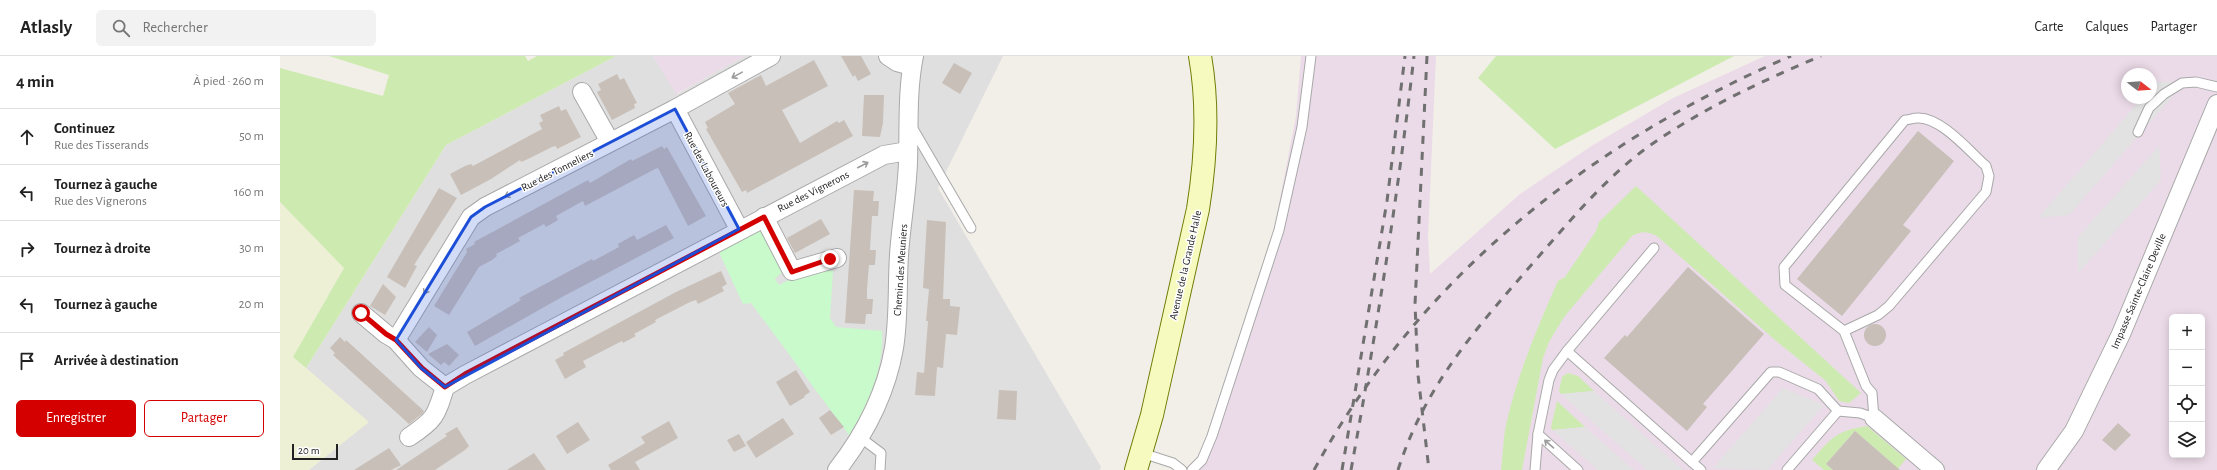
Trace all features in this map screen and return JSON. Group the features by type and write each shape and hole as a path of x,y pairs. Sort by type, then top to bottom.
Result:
{"street":[{"name":"Rue des Tonneliers","path":"396,340 471,217 485,206 675,109 771,56"},
{"path":"888,56 897,62 913,61"},
{"name":"Avenue de la Grande Halle","path":"1139,461 1190,248 1202,188 1206,124 1200,56"},
{"name":"Chemin des Meuniers","path":"837,470 861,438 883,391 894,347 899,254 907,178 913,61"},
{"path":"582,92 610,142"},
{"name":"Impasse Sainte-Claire Deville","path":"2046,470 2074,431 2115,348 2217,104"},
{"name":"Rue des Laboureurs","path":"675,109 739,229"},
{"name":"Rue des Vignerons","path":"445,387 465,374 739,229 884,155 908,151"},
{"path":"764,217 792,272 837,258"},
{"path":"361,313 386,334 396,340 422,368 445,387 436,414 430,424 409,437"},
{"path":"1874,418 1925,467"}],"lane":[{"path":"1192,470 1202,460 1212,436 1279,230 1302,127 1311,56"},
{"path":"2138,132 2149,108 2164,94 2182,83 2196,82 2217,87"},
{"path":"1692,462 1771,372 1779,372 1818,389 1838,412 1860,413 1874,418 1872,393 1866,386 1844,331 1785,285 1784,267 1905,120 1918,118 1928,119 1940,125 1986,166 1989,176 1986,192 1889,306 1878,315 1844,331"},
{"path":"909,123 971,228"},
{"path":"1536,470 1538,434 1549,380 1553,370 1567,351 1654,248"},
{"path":"1567,351 1701,470"},
{"path":"1787,470 1838,412"},
{"path":"1538,434 1578,470"},
{"path":"861,438 881,453 880,470"},
{"path":"1139,461 1173,463 1182,470"}],"highlighted area":[{"path":"675,109 739,229 445,387 421,368 396,340 471,217 485,207"}],"shaded area":[{"path":"616,56 653,56 677,94 745,56 1003,56 938,188 1101,467 1100,470 309,470 368,422 306,368 446,145"},
{"path":"653,56 745,56 676,94"},
{"path":"1301,56 1436,56 1428,236 1430,274 1520,194 1593,145 1673,98 1765,56 2217,56 2217,470 1195,470 1274,230 1296,116"},
{"path":"2186,81 2069,215 2038,218 2137,104 2157,104 2157,82"},
{"path":"2159,146 2161,180 2078,273 2078,237"},
{"path":"1783,388 1824,405 1767,470 1713,468"},
{"path":"1594,391 1683,470 1647,470 1561,394"},
{"path":"1585,427 1634,470 1598,470 1552,430"}],"green space":[{"path":"329,56 525,56 528,61 537,56 616,56 446,145 306,368 293,357 344,268 280,202 280,68 383,96 389,75"},
{"path":"1496,56 1734,56 1555,149 1478,78"},
{"path":"1636,186 1861,393 1849,403 1839,401 1826,381 1775,340 1658,237 1648,233 1638,233 1632,236 1564,317 1549,342 1543,358 1522,470 1501,470 1505,430 1516,388 1535,334 1558,281 1565,277 1596,231 1599,222"},
{"path":"280,202 344,268 293,357 369,422 309,470 280,470"},
{"path":"760,223 784,265 782,272 775,279 779,285 810,269 833,271 830,318 836,327 882,331 882,345 878,372 874,385 863,411 849,435 751,303 743,304 717,248"},
{"path":"1568,373 1578,376 1594,391 1561,394 1559,391 1562,377"},
{"path":"1557,401 1585,427 1552,430 1551,427"},
{"path":"1867,426 1906,459 1897,470 1893,464 1855,431 1826,464 1833,470 1824,470 1812,460 1835,436 1848,430"}],"building":[{"path":"841,56 861,56 871,74 858,81 855,75 853,77"},
{"path":"814,60 828,86 782,110 800,143 837,121 839,123 844,120 853,136 747,193 746,190 742,192 706,129 708,128 705,122 735,104 728,93 761,75 766,86"},
{"path":"954,63 972,73 960,94 942,83"},
{"path":"617,74 620,80 624,78 637,103 634,104 635,108 612,120 597,92 601,90 598,84"},
{"path":"864,95 884,95 883,123 880,137 862,136"},
{"path":"559,106 561,111 566,109 581,137 557,149 556,146 552,147 521,162 520,160 491,179 461,195 450,174 465,166 471,164 473,166 542,129 539,123 543,121 540,115"},
{"path":"1918,131 1954,161 1903,225 1911,231 1842,316 1797,279"},
{"path":"662,146 664,149 667,147 706,216 688,226 658,168 585,206 583,201 556,216 558,220 546,227 544,224 518,238 520,241 496,254 497,256 492,260 479,267 449,315 434,306 467,252 466,249 475,244 474,242 588,180 590,183 631,159 632,161"},
{"path":"439,188 457,198 414,265 417,266 405,288 387,277"},
{"path":"854,190 874,191 873,201 879,201 878,216 872,216 870,250 876,250 875,265 869,265 867,289 867,299 873,299 872,314 866,314 865,324 845,323"},
{"path":"821,219 830,234 795,253 787,238"},
{"path":"927,220 946,222 943,299 950,299 950,306 960,307 957,335 946,334 943,368 937,367 935,396 915,395 917,372 924,373 928,321 926,321 929,289 923,288"},
{"path":"666,225 674,238 562,297 475,346 467,332 521,300 519,298 592,259 593,261 619,247 618,244 634,235 637,240"},
{"path":"1688,267 1764,334 1703,404 1707,407 1687,431 1604,358 1625,335 1627,337"},
{"path":"721,271 727,284 722,287 724,291 698,304 696,300 690,302 655,320 656,322 634,334 636,336 623,343 622,341 583,361 586,367 565,379 555,360 564,355 563,353 676,292"},
{"path":"383,284 396,297 385,315 370,306"},
{"path":"1875,324 1883,327 1886,335 1883,343 1875,346 1867,343 1864,335 1867,327"},
{"path":"429,327 437,335 427,352 415,342"},
{"path":"340,337 345,342 346,340 424,411 422,414 409,424 333,355 335,353 330,348"},
{"path":"447,344 459,355 449,366 444,362 441,365 428,354"},
{"path":"796,370 810,392 804,396 805,397 790,406 776,382"},
{"path":"999,390 1017,391 1016,420 997,419"},
{"path":"830,410 844,427 831,435 819,418"},
{"path":"783,418 794,434 756,458 746,442"},
{"path":"669,421 678,438 635,462 640,470 611,470 608,465 645,443 641,437"},
{"path":"578,422 590,440 567,454 556,436"},
{"path":"2118,423 2131,435 2115,451 2102,440"},
{"path":"457,427 469,446 465,450 435,470 396,470 447,436 445,434"},
{"path":"1855,431 1900,470 1833,470 1826,464"},
{"path":"739,434 746,446 734,452 727,440"},
{"path":"389,448 401,465 391,470 354,470"},
{"path":"534,453 546,470 507,470"}],"railway":[{"path":"1342,470 1387,201 1405,56"},
{"path":"1351,470 1386,264 1414,56"},
{"path":"1427,56 1415,304 1418,375 1429,470"},
{"path":"1314,470 1357,400 1405,335 1459,276 1517,222 1580,174 1647,130 1717,91 1791,56"},
{"path":"1398,470 1410,438 1424,409 1457,355 1518,280 1580,210 1609,180 1655,142 1694,117 1757,85 1821,56"}],"route":[{"path":"361,313 386,334 396,340 422,368 445,387 465,374 764,217 792,272 830,259"}]}
